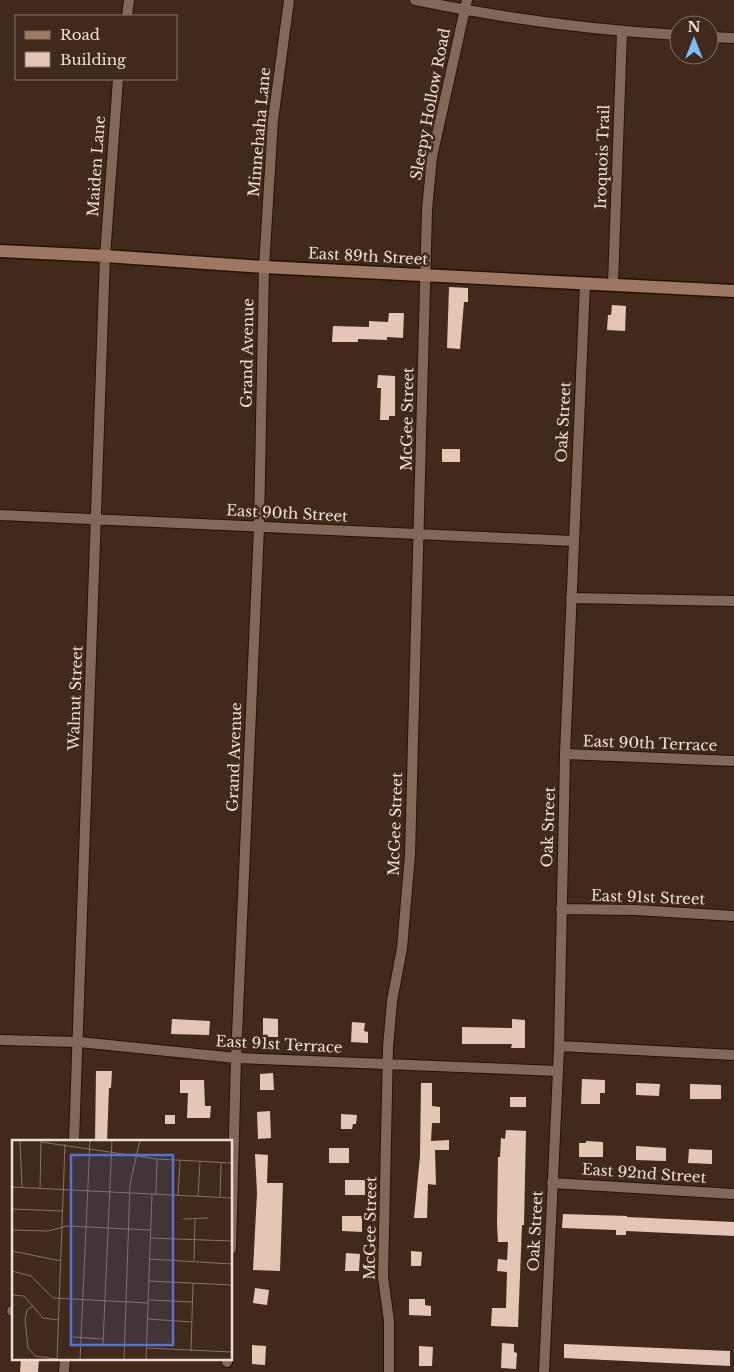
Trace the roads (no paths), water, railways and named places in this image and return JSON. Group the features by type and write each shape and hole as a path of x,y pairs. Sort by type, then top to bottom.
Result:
{"street":[{"path":"127,15 129,0"},
{"name":"Minnehaha Lane","path":"264,267 273,120 289,0"},
{"path":"415,0 465,5 521,20 622,32 669,34"},
{"name":"Sleepy Hollow Road","path":"425,275 427,210 432,157 465,5"},
{"name":"Iroquois Trail","path":"613,284 622,32"},
{"path":"719,37 734,38"},
{"name":"Maiden Lane","path":"105,256 118,80"},
{"name":"East 89th Street","path":"0,251 264,267 734,290"},
{"name":"Walnut Street","path":"74,1140 105,256"},
{"name":"Grand Avenue","path":"232,1211 236,1058 258,526 264,267"},
{"name":"McGee Street","path":"389,1372 389,1321 383,1277 388,1065 392,1000 402,948 410,855 425,275"},
{"name":"Oak Street","path":"544,1372 558,1071 570,598 585,283"},
{"name":"East 90th Street","path":"0,515 573,541"},
{"path":"570,598 734,601"},
{"name":"East 90th Terrace","path":"565,754 734,761"},
{"name":"East 91st Street","path":"561,909 636,910 734,916"},
{"name":"East 91st Terrace","path":"0,1040 78,1042 236,1058 558,1071"},
{"path":"558,1046 734,1056"},
{"name":"East 92nd Street","path":"552,1183 734,1194"}]}
